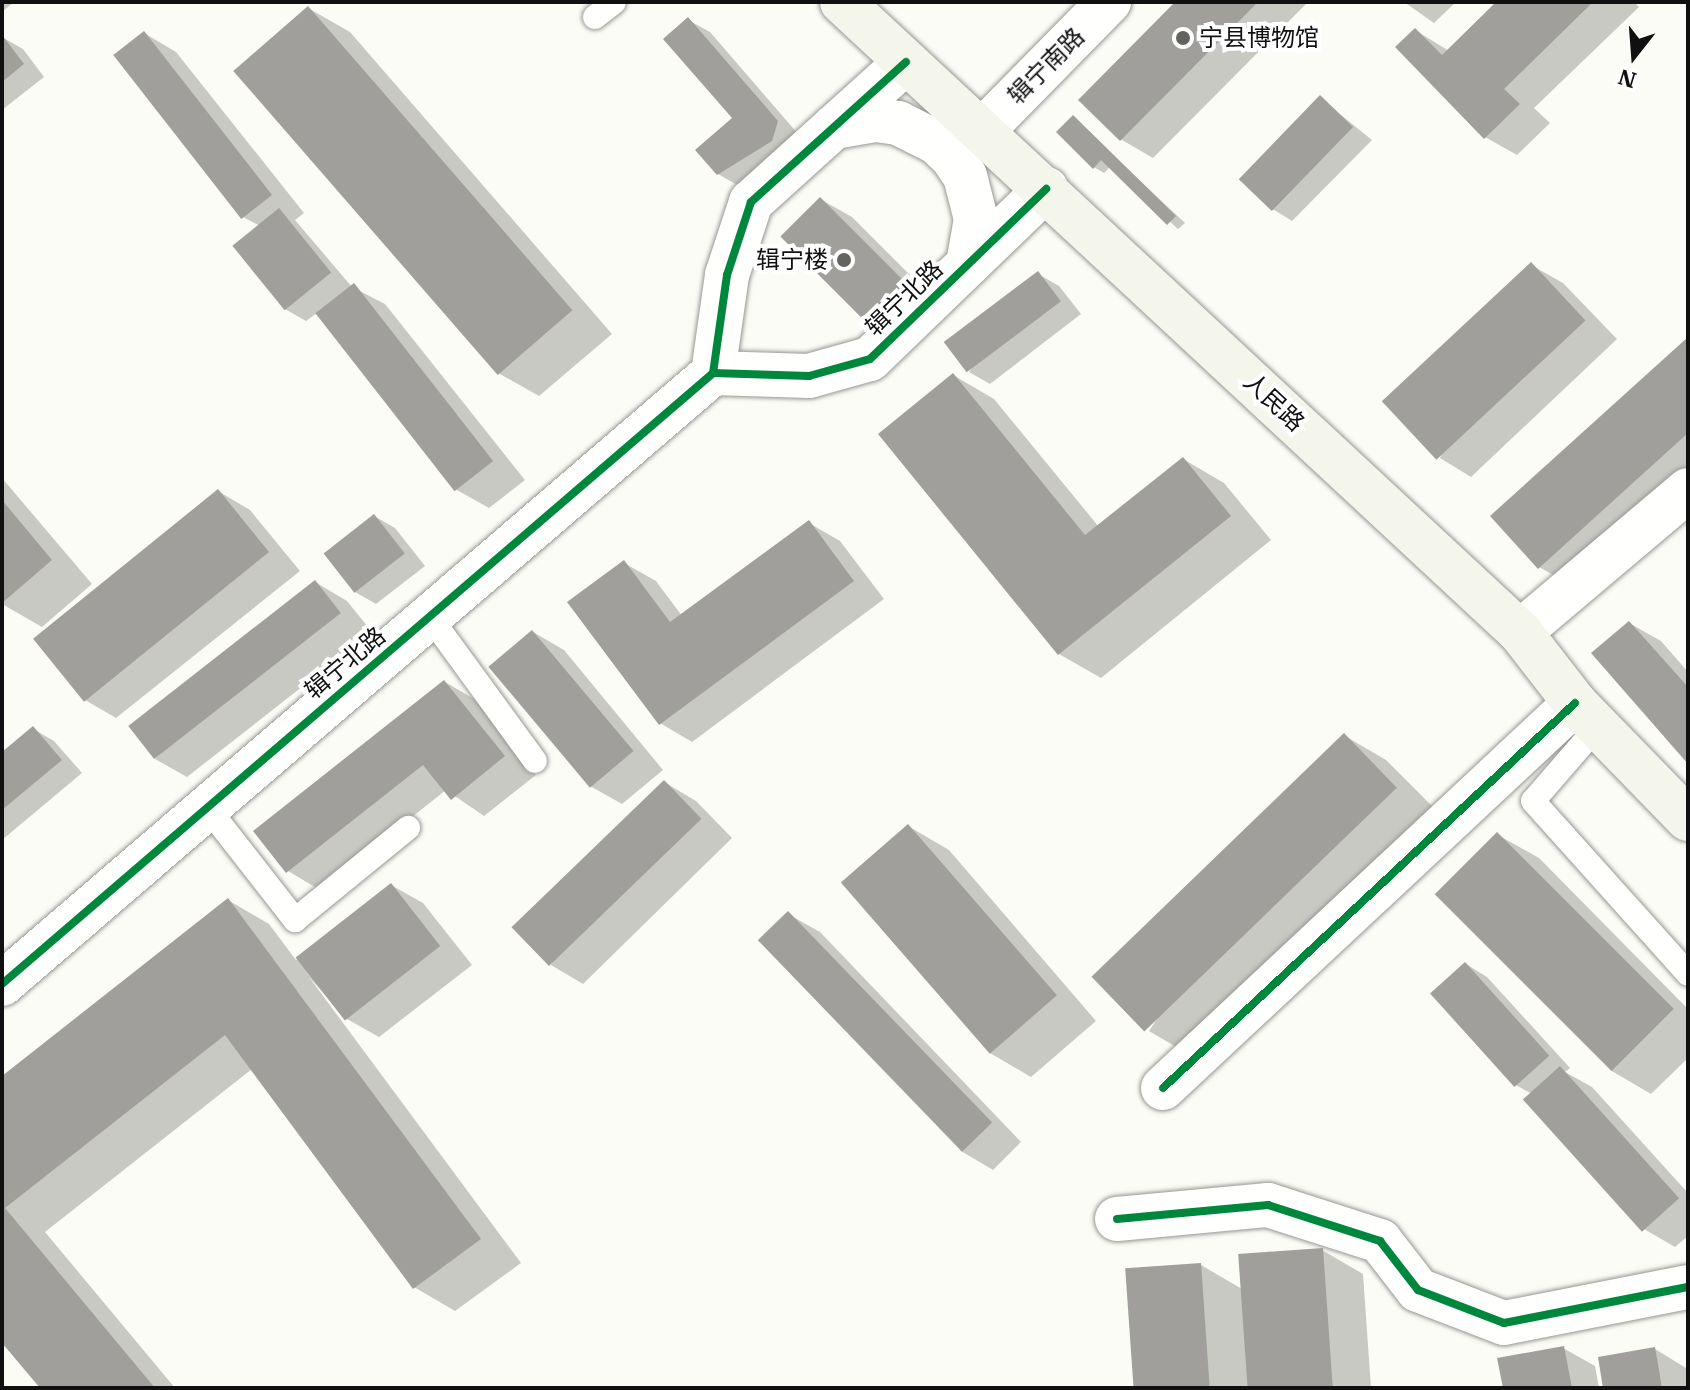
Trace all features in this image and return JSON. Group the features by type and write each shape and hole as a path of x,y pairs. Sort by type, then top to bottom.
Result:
{"main road":[{"name":"人民路","path":"842,2 1520,632 1586,715 1688,819"}],"street":[{"name":"辑宁南路","path":"983,130 1109,2"},
{"path":"713,373 727,275 751,202 906,62"},
{"path":"834,127 876,120 898,123 936,142 952,157 965,176 976,219 968,264"},
{"name":"辑宁北路","path":"2,984 713,373 809,376 870,359 1046,189"},
{"path":"1520,632 1688,490"},
{"path":"1163,1088 1586,715"},
{"path":"1117,1219 1268,1205 1380,1241 1418,1290 1504,1323 1688,1287"}],"lane":[{"path":"430,617 535,761"},
{"path":"1586,715 1533,801 1688,974"},
{"path":"206,806 295,920 408,828"}],"building":[{"path":"1175,2 1258,2 1120,141 1078,100"},
{"path":"1496,2 1593,2 1504,89 1520,104 1484,139 1395,47 1415,28 1442,55"},
{"path":"308,6 572,310 498,375 233,71"},
{"path":"688,17 778,121 772,141 717,175 695,150 732,118 663,39"},
{"path":"144,31 272,195 241,219 113,55"},
{"path":"2,35 24,64 2,82"},
{"path":"1320,95 1353,127 1272,211 1239,179"},
{"path":"1073,115 1176,216 1167,225 1101,160 1093,169 1056,132"},
{"name":"辑宁楼","path":"820,197 908,285 868,324 780,237"},
{"path":"279,208 331,273 285,310 232,246"},
{"path":"1531,262 1586,321 1436,460 1382,401"},
{"path":"1038,271 1061,301 967,372 944,342"},
{"path":"354,283 493,461 455,491 315,313"},
{"path":"1688,337 1688,433 1538,569 1490,516"},
{"path":"953,373 1085,535 1183,457 1231,516 1058,655 878,434"},
{"path":"218,489 269,552 84,702 33,639"},
{"path":"2,500 52,560 2,603"},
{"path":"374,514 405,553 354,593 324,553"},
{"path":"809,520 854,581 659,725 567,602 624,560 670,622"},
{"path":"315,580 341,613 154,759 128,726"},
{"path":"1629,621 1688,687 1688,764 1591,653"},
{"path":"532,630 634,751 590,788 488,667"},
{"path":"444,680 505,756 451,800 423,765 286,873 253,831"},
{"path":"33,726 62,760 2,810 2,752"},
{"path":"1344,733 1397,788 1144,1031 1092,977"},
{"path":"664,780 702,819 549,966 511,927"},
{"path":"908,824 1057,995 990,1054 841,882"},
{"path":"1497,832 1674,1009 1612,1071 1435,894"},
{"path":"391,883 440,946 345,1021 296,957"},
{"path":"228,898 481,1239 413,1289 225,1035 5,1208 155,1388 40,1388 2,1343 2,1076"},
{"path":"788,911 992,1122 962,1152 758,940"},
{"path":"1465,962 1549,1056 1514,1087 1430,993"},
{"path":"1560,1066 1679,1198 1642,1232 1523,1099"},
{"path":"1323,1248 1333,1388 1248,1388 1238,1254"},
{"path":"1201,1263 1210,1388 1134,1388 1125,1268"},
{"path":"1564,1346 1572,1388 1503,1388 1497,1358"},
{"path":"1655,1347 1662,1388 1603,1388 1598,1357"}],"cycle path":[{"path":"906,62 751,202 727,275 713,373 809,376 870,359 1046,189"},
{"path":"2,984 713,373"},
{"path":"1163,1088 1575,703"},
{"path":"1117,1219 1268,1205 1380,1241 1418,1290 1504,1323 1688,1287"}],"place":[{"name":"宁县博物馆","path":"1183,38"},
{"name":"辑宁楼","path":"844,260"}]}
